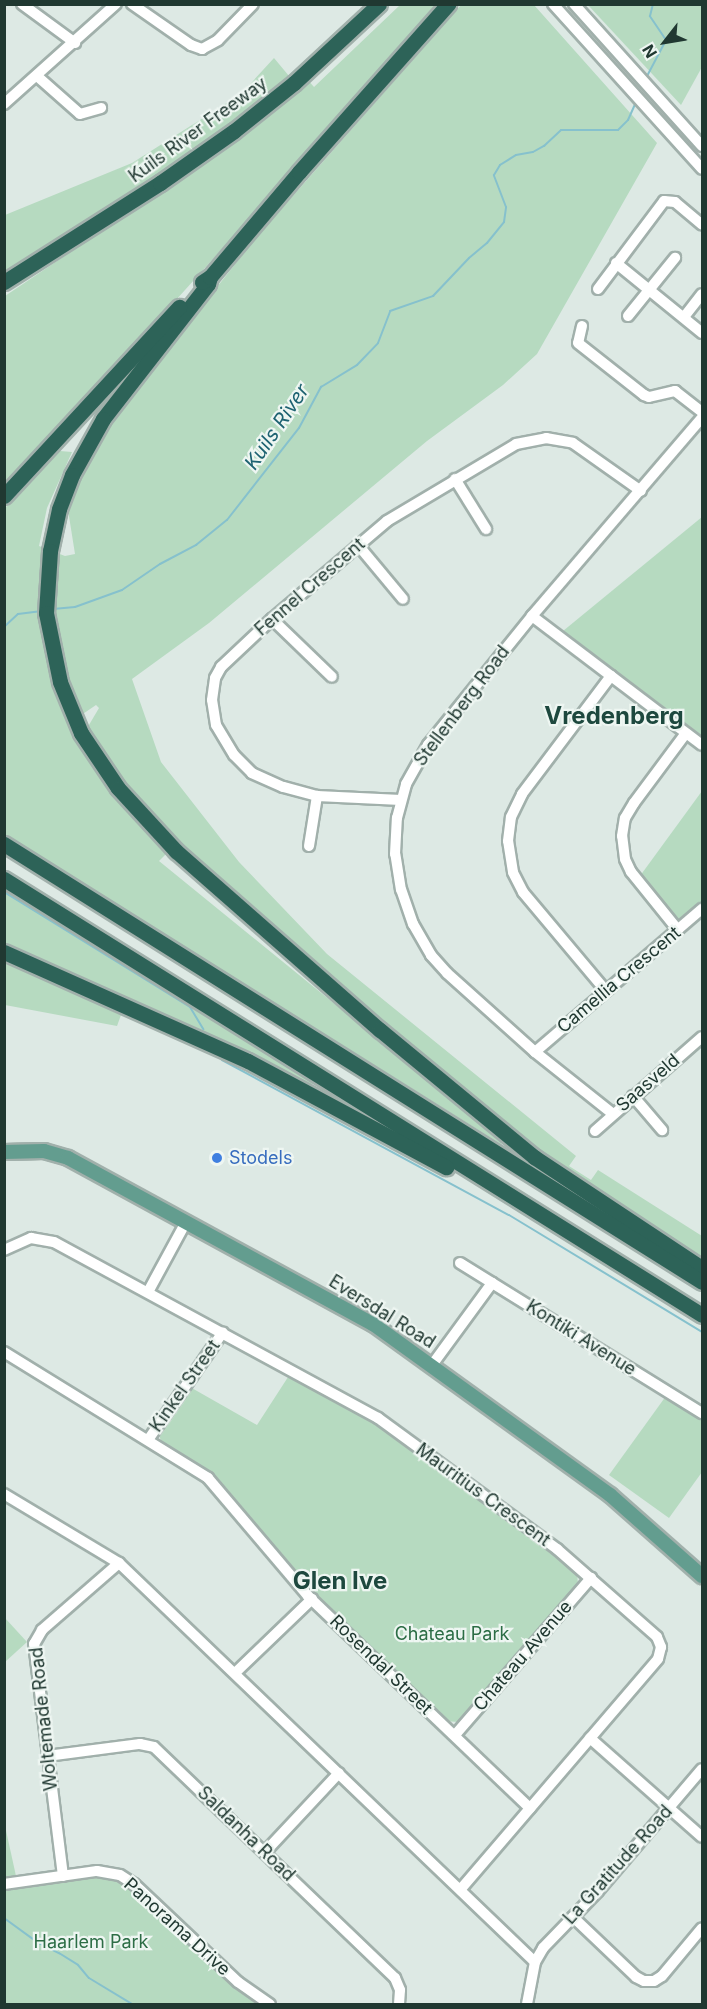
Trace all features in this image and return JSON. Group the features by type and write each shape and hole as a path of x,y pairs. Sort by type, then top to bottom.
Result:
{"highway":[{"name":"Kuils River Freeway","path":"4,285 225,138 294,83 379,4"},
{"path":"4,496 204,280 210,277 299,172 448,4"},
{"path":"210,277 208,284 103,419 72,475 59,509 50,551 46,613 54,659 67,703 87,743 118,788 203,876 502,1132 563,1177 702,1268"},
{"path":"4,844 702,1282"},
{"path":"4,879 702,1315"},
{"path":"4,952 248,1061 570,1233"}],"main road":[{"name":"Eversdal Road","path":"4,1152 25,1149 58,1154 373,1323 616,1500 702,1576"}],"street":[{"path":"22,4 75,43"},
{"path":"4,104 116,4"},
{"path":"132,4 191,45 202,49 218,40 253,4"},
{"path":"553,4 702,170"},
{"path":"574,4 702,146"},
{"path":"37,76 80,114 101,108"},
{"path":"598,289 664,201 675,202 702,225"},
{"path":"628,316 675,258"},
{"path":"616,263 702,333"},
{"path":"684,317 702,294"},
{"path":"582,326 578,343 644,395 649,398 675,391 702,412"},
{"name":"Stellenberg Road","path":"613,1114 535,1052 447,973 418,934 404,901 396,866 396,830 401,800 411,774 428,745 532,616 702,418"},
{"name":"Fennel Crescent","path":"401,800 317,796 283,787 252,773 234,755 216,725 212,700 215,678 221,667 272,619 398,513 516,444 531,439 553,438 586,450 641,491"},
{"path":"455,479 486,529"},
{"path":"358,545 403,598"},
{"path":"532,616 702,745"},
{"path":"272,619 332,677"},
{"path":"606,991 523,892 513,872 508,841 512,817 522,794 611,676"},
{"path":"678,930 631,872 625,859 622,836 625,818 634,803 686,733"},
{"path":"309,846 317,796"},
{"name":"Camellia Crescent","path":"535,1052 702,909"},
{"name":"Saasveld","path":"595,1131 702,1037"},
{"path":"633,1096 662,1130"},
{"path":"148,1292 186,1222"},
{"name":"Mauritius Crescent","path":"4,1250 31,1238 49,1239 378,1418 557,1549 657,1637 662,1647 658,1659 460,1889"},
{"name":"Kontiki Avenue","path":"460,1263 702,1413"},
{"path":"432,1365 492,1283"},
{"name":"Kinkel Street","path":"148,1440 223,1332"},
{"name":"Rosendal Street","path":"4,1352 208,1478 312,1599 531,1808"},
{"path":"4,1494 119,1563 535,1962 527,2004"},
{"name":"Woltemade Road","path":"63,1876 34,1652 35,1640 42,1630 119,1563"},
{"name":"Chateau Avenue","path":"455,1735 591,1578"},
{"path":"235,1673 312,1599"},
{"path":"590,1738 702,1837"},
{"name":"Saldanha Road","path":"47,1756 140,1744 150,1745 395,1978 400,1990 399,2004"},
{"name":"La Gratitude Road","path":"535,1962 543,1948 573,1917 702,1769"},
{"path":"265,1852 339,1773"},
{"name":"Panorama Drive","path":"4,1884 103,1871 125,1877 238,1982 270,2004"},
{"path":"573,1917 636,1977 644,1981 654,1981 662,1976 702,1928"}],"green space":[{"path":"400,5 438,5 383,64 383,70 5,490 5,296 169,186 307,79 314,87"},
{"path":"461,5 534,5 657,143 537,354 503,385 427,441 209,623 132,679 161,762 239,862 327,954 576,1156 569,1166 591,1180 598,1170 702,1236 702,1260 534,1149 467,1097 178,844 114,774 86,730 99,708 96,705 71,722 170,850 159,861 503,1141 501,1144 5,835 5,508 60,451 72,452 47,508 39,546 65,556 75,554 68,510 85,466 111,421 255,239"},
{"path":"588,5 702,5 702,67 681,105"},
{"path":"274,58 289,76 276,89 188,155 5,274 5,215 132,163 241,94"},
{"path":"702,517 702,736 563,631"},
{"path":"702,791 702,903 679,923 640,876"},
{"path":"4,888 315,1080 311,1086 245,1052 5,946"},
{"path":"5,962 121,1015 117,1026 5,1005"},
{"name":"Chateau Park","path":"290,1374 386,1428 577,1572 578,1585 458,1722 445,1721 311,1592 215,1479 161,1442 159,1433 190,1387 257,1425"},
{"path":"666,1396 702,1418 702,1472 669,1518 609,1475"},
{"path":"5,1618 27,1642 5,1662"},
{"path":"5,1826 16,1876 4,1878"},
{"name":"Haarlem Park","path":"99,1877 115,1879 129,1887 228,1981 259,2004 5,2004 4,1889"}],"waterway":[{"name":"Kuils River","path":"646,78 666,40 650,16 653,4"},
{"name":"Kuils River","path":"53,609 75,607 122,590 160,564 196,545 227,520 299,428 321,387 357,365 378,343 390,311 433,296 469,258 487,243 504,222 506,207 494,175 500,165 516,155 533,152 544,146 561,130 618,130 628,120 636,102"},
{"name":"Kuils River","path":"4,627 18,614 42,611"},
{"path":"4,892 190,1007 203,1029"},
{"path":"222,1060 509,1215 702,1332"},
{"path":"4,1918 37,1942 78,1965 89,1978 132,2004"}],"place":[{"name":"Stodels","path":"217,1158"}],"district":[{"name":"Vredenberg","path":"614,716"},
{"name":"Glen Ive","path":"340,1581"}]}
